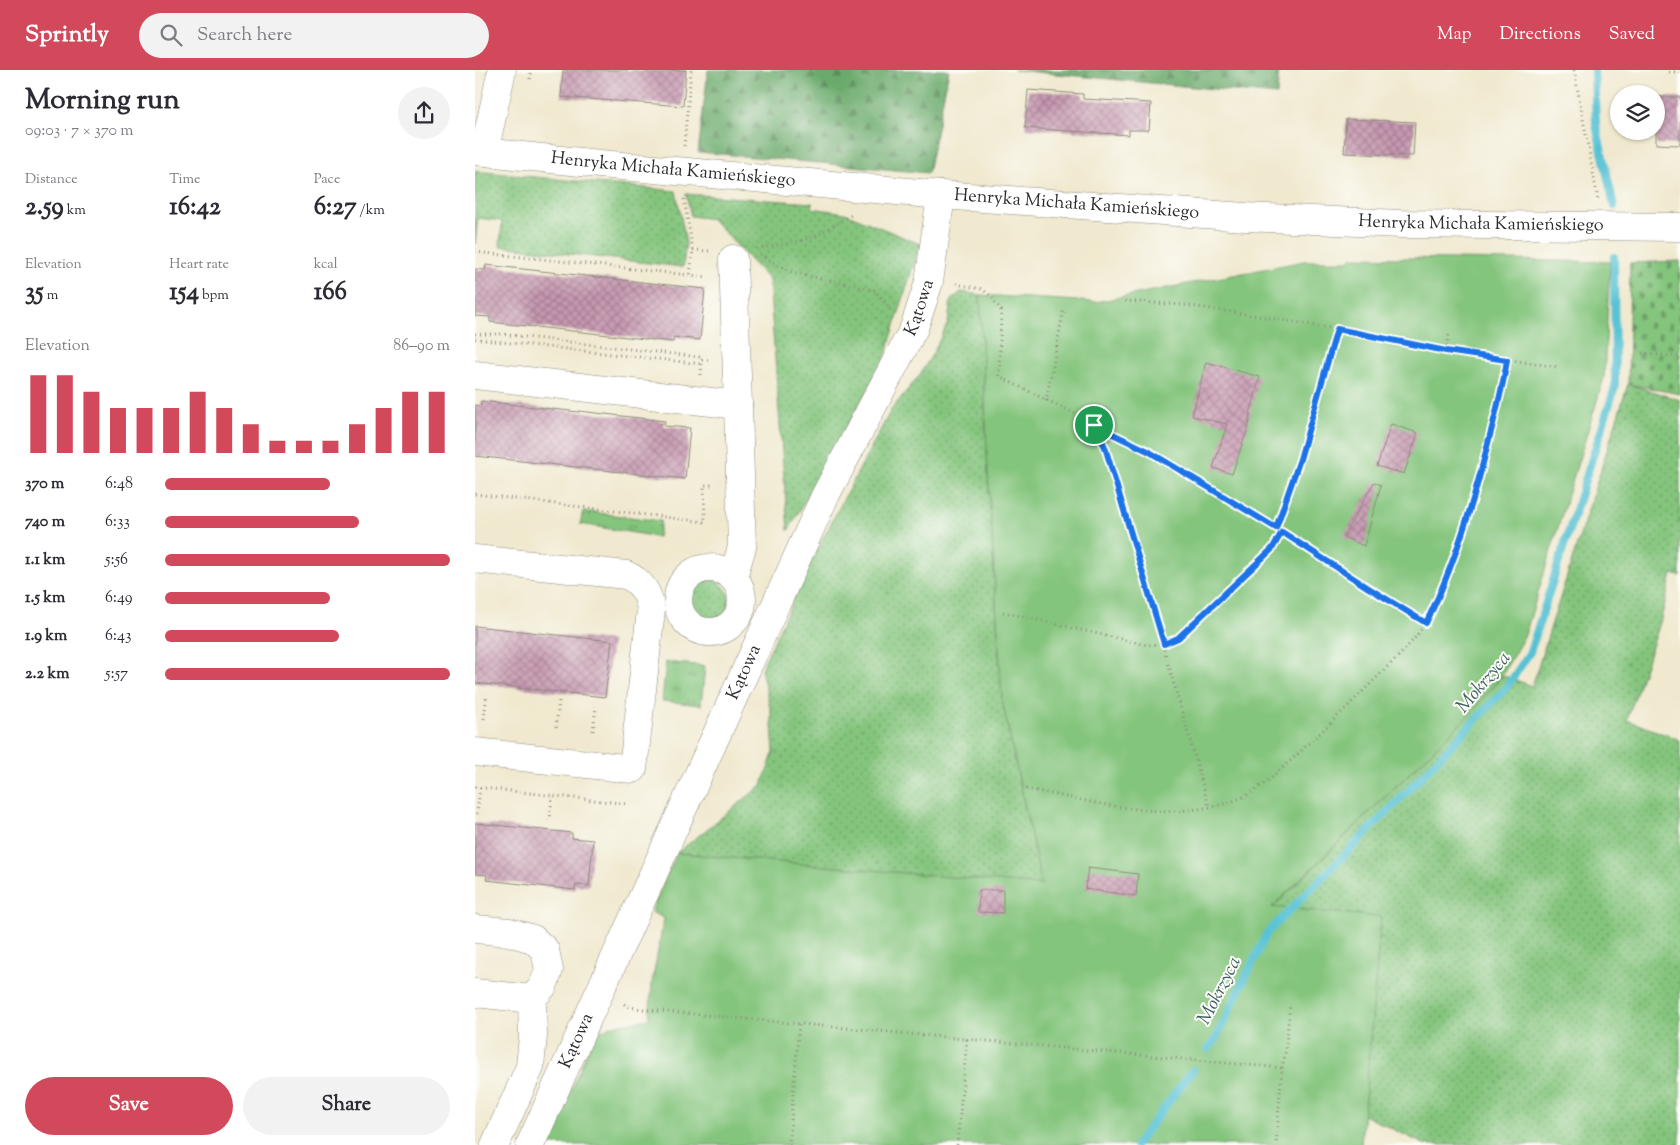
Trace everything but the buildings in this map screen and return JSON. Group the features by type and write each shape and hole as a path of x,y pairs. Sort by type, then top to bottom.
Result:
{"street":[{"path":"481,151 487,139 502,70"},
{"name":"Henryka Michała Kamieńskiego","path":"481,151 600,164 941,195 1330,222 1482,226 1680,227"},
{"name":"Kątowa","path":"530,1145 825,496 914,328 929,282 941,195"},
{"path":"733,577 719,568 709,567 698,569 689,575 682,583 678,593 677,604 681,614 682,630 696,629 706,632 717,632 727,628 735,620 743,601 741,590 733,577 742,547 738,405 737,253"},
{"path":"475,375 738,405"},
{"path":"475,559 626,575 636,579 643,588 648,596 651,608 633,769 475,752"},
{"path":"475,929 509,932 533,939 545,950 549,970 543,986 532,999 533,1036 530,1067 495,1145"},
{"path":"475,993 532,999"}],"path":[{"path":"685,132 691,70"},
{"path":"1574,70 1598,204"},
{"path":"1669,72 1680,72"},
{"path":"683,196 693,250 689,275"},
{"path":"693,250 737,253 804,240 818,235 843,218 856,212"},
{"path":"475,252 711,277"},
{"path":"737,253 791,272 874,290 893,314 914,328"},
{"path":"929,282 971,286 982,289 990,295 1001,310 999,376 1148,451 1276,528 1426,623"},
{"path":"1125,302 1184,305 1337,329 1446,351 1559,367"},
{"path":"1046,401 1064,308"},
{"path":"1276,528 1300,459 1337,329"},
{"path":"475,334 500,334 699,357 702,362 475,339"},
{"path":"1446,351 1449,335"},
{"path":"713,351 713,360"},
{"path":"1642,353 1680,357"},
{"path":"1027,789 1120,807 1156,811 1182,811 1209,807 1251,793 1286,764 1393,661 1415,638 1426,623 1439,597 1467,520 1482,470 1504,380 1507,360"},
{"path":"1094,425 1105,447 1164,644 1209,807"},
{"path":"475,494 705,522 704,485 740,485"},
{"path":"1003,612 1147,645 1164,644 1178,638 1272,549 1282,532"},
{"path":"484,719 487,694"},
{"path":"556,727 559,701"},
{"path":"593,731 596,706"},
{"path":"475,788 629,804"},
{"path":"477,814 480,788"},
{"path":"550,821 552,796"},
{"path":"599,992 629,1007 649,1010 1282,1068"},
{"path":"1276,1145 1282,1068 1290,1004"},
{"path":"789,1145 799,1024"},
{"path":"957,1145 967,1039"}],"green space":[{"path":"708,70 949,70 928,173 698,152"},
{"path":"1014,70 1279,70 1277,95"},
{"path":"475,171 676,191 686,243 683,267 500,246 502,221 478,218 475,244"},
{"path":"686,194 812,203 812,208 845,213 920,244 884,361 788,531 769,280 712,219 691,216"},
{"path":"1352,257 1610,262 1604,378 1525,635 1502,675 1470,714 1272,907 1381,917 1361,1145 547,1145 595,1034 611,1026 649,1019 652,983 664,918 651,912 677,853 1042,885 1002,700 988,472 980,295 1096,302 1304,261 1348,261"},
{"path":"1680,261 1680,394 1628,384 1630,263"},
{"path":"961,292 980,295 988,472 1002,700 1042,886 677,853 762,785 774,751 771,712 761,669 817,549 891,410 919,376 932,355 948,323 951,300"},
{"path":"1628,384 1680,400 1680,576 1672,574 1660,623 1627,720 1680,740 1680,1145 1426,1145 1363,1115 1381,917 1272,908 1470,714 1502,675 1532,686"},
{"path":"583,511 661,521 658,537 580,524"},
{"path":"713,580 720,583 726,589 729,600 728,608 720,617 713,620 705,620 698,617 690,608 689,596 692,589 701,581"},
{"path":"666,662 705,666 701,705 662,701"}],"waterway":[{"name":"Mokrzyca","path":"1594,70 1596,125 1614,206"},
{"name":"Mokrzyca","path":"1208,1049 1215,1040 1267,933 1397,802 1506,688 1530,652 1615,387 1614,257"},
{"name":"Mokrzyca","path":"1136,1145 1193,1070"}],"route":[{"path":"1337,329 1446,351 1507,360 1504,380 1482,470 1467,520 1439,597 1426,623 1282,532 1272,549 1178,638 1164,644 1105,447 1094,425 1148,451 1276,528 1288,498 1316,407 1337,329"}]}
